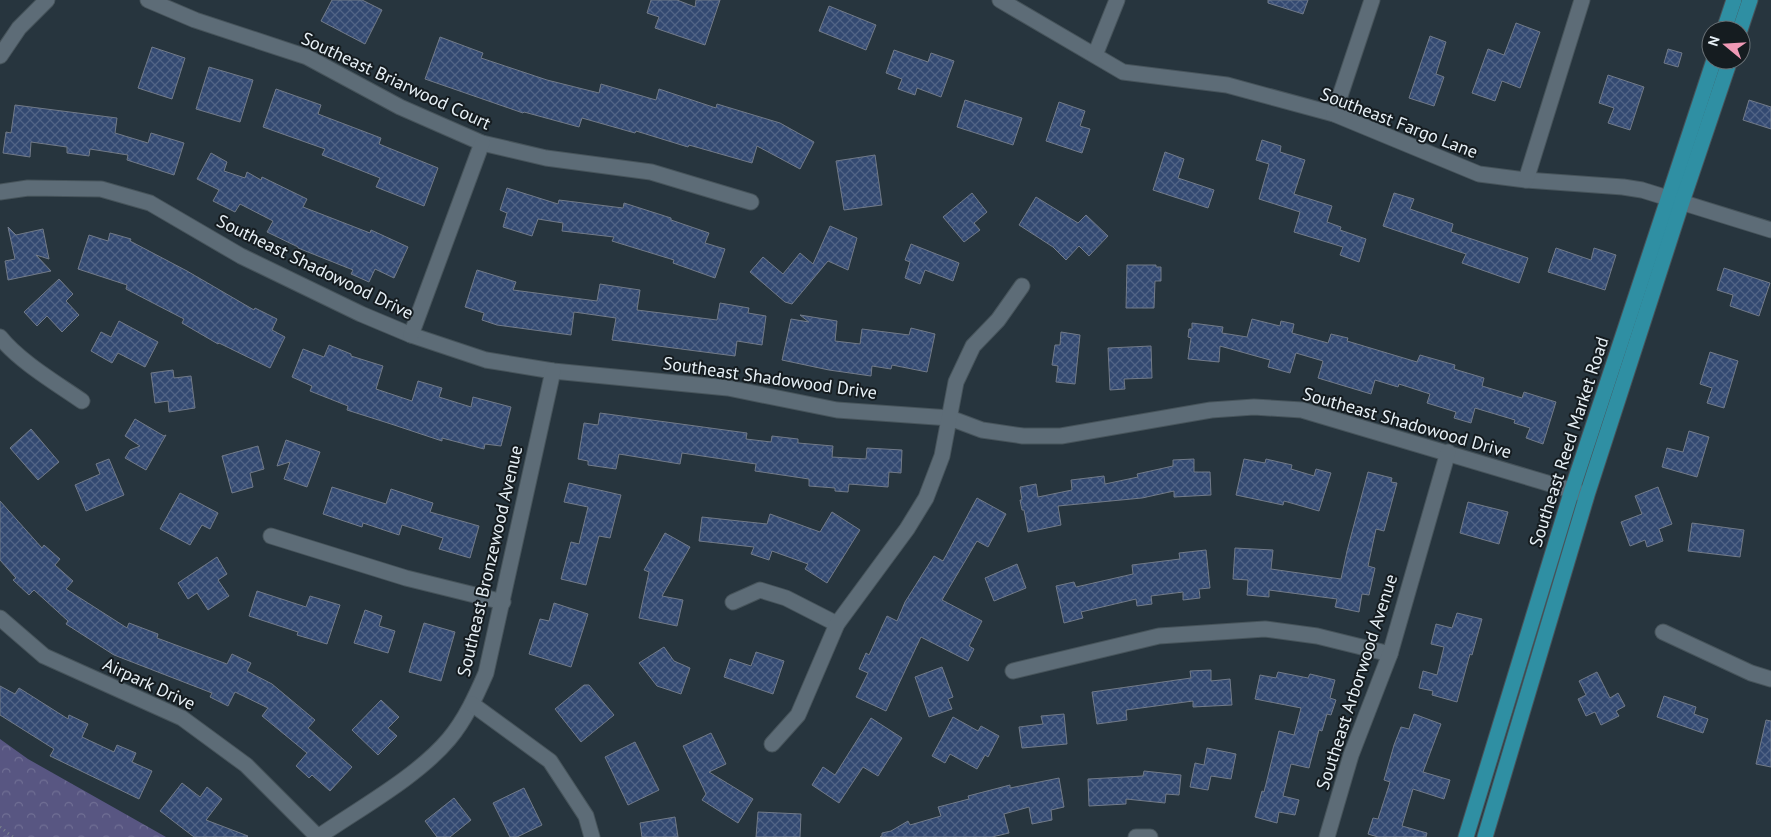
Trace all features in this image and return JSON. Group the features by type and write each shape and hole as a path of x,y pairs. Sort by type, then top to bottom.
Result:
{"main road":[{"path":"1727,20 1734,0"},
{"path":"1743,20 1750,0"},
{"name":"Southeast Reed Market Road","path":"1485,837 1588,495 1711,70"},
{"name":"Southeast Reed Market Road","path":"1466,837 1572,490 1675,200 1726,70"}],"street":[{"path":"0,56 19,28 47,0"},
{"name":"Southeast Briarwood Court","path":"148,0 195,20 307,57 400,107 482,143 546,158 651,172 751,202"},
{"name":"Southeast Fargo Lane","path":"1000,0 1123,72 1227,85 1334,114 1479,174 1642,190 1771,230"},
{"path":"1095,55 1116,0"},
{"path":"1334,114 1372,0"},
{"path":"1526,180 1582,0"},
{"path":"411,335 482,143"},
{"name":"Southeast Shadowood Drive","path":"0,192 28,188 101,189 150,203 241,256 361,314 411,335 486,360 553,371 728,388 837,410 950,418 990,431 1024,436 1061,436 1211,410 1254,406 1302,410 1588,495"},
{"path":"772,744 798,715 837,624 907,529 926,498 942,456 956,382 973,346 998,320 1022,286"},
{"path":"0,337 7,346 82,401"},
{"name":"Southeast Bronzewood Avenue","path":"318,837 418,770 450,739 472,704 486,673 553,371"},
{"name":"Southeast Arborwood Avenue","path":"1327,837 1351,755 1390,654 1448,452"},
{"path":"271,536 406,578 503,602"},
{"path":"733,602 760,590 786,598 837,624"},
{"name":"Airpark Drive","path":"0,618 44,656 182,718 246,765 318,837"},
{"path":"1013,671 1159,636 1265,630 1318,636 1390,654"},
{"path":"1663,632 1751,673 1771,679"},
{"path":"472,704 550,761 586,816 592,837"},
{"path":"1136,837 1150,837"}],"path":[{"path":"0,827 13,837"}],"green space":[{"path":"0,739 28,759 166,837 0,837"}],"building":[{"path":"332,0 362,0 382,10 365,44 321,21"},
{"path":"651,0 677,0 695,7 696,0 720,0 705,45 655,28 659,17 647,13"},
{"path":"1268,0 1308,0 1303,14 1268,3"},
{"path":"829,6 876,25 866,50 819,31"},
{"path":"1516,23 1540,32 1520,88 1502,81 1495,101 1472,93 1488,49 1504,55"},
{"path":"1430,36 1446,42 1436,74 1444,77 1434,106 1409,98"},
{"path":"440,37 483,53 481,58 547,80 599,93 601,84 656,100 659,89 716,108 717,104 780,123 814,142 800,169 757,146 752,163 582,118 579,127 523,113 425,79"},
{"path":"152,47 185,58 172,99 138,88"},
{"path":"1668,49 1682,53 1678,67 1664,63"},
{"path":"894,50 928,62 931,53 954,61 941,97 917,88 915,95 898,89 902,79 886,73"},
{"path":"209,67 253,80 240,122 196,109"},
{"path":"1608,75 1644,87 1630,130 1608,123 1614,108 1599,103"},
{"path":"276,89 321,105 318,114 381,138 379,144 438,168 424,206 376,187 380,178 322,155 325,149 263,127"},
{"path":"965,100 1022,118 1013,145 957,127"},
{"path":"1749,100 1771,107 1771,129 1743,120"},
{"path":"1059,102 1085,111 1080,126 1090,129 1082,153 1046,141"},
{"path":"15,105 117,118 115,133 148,143 151,133 184,143 174,175 127,160 128,155 90,149 89,156 67,153 67,147 31,142 30,157 3,153 6,132 11,133"},
{"path":"1262,140 1281,146 1280,152 1305,160 1294,194 1332,206 1327,222 1341,227 1340,230 1366,239 1359,262 1340,255 1343,247 1294,232 1300,212 1259,199 1269,164 1256,160"},
{"path":"1165,152 1184,159 1178,178 1214,190 1208,208 1153,190"},
{"path":"211,153 227,162 224,171 245,178 247,172 261,180 262,177 307,199 303,207 370,233 371,230 408,247 394,278 375,269 369,282 351,274 353,270 298,248 267,232 273,221 240,204 235,212 213,201 219,190 197,179"},
{"path":"875,155 882,205 844,210 836,161"},
{"path":"507,188 558,204 559,200 623,208 624,203 709,233 705,243 725,249 715,278 673,263 674,260 612,241 614,237 562,231 563,223 538,219 532,236 503,227 507,213 500,210"},
{"path":"972,193 987,212 974,223 980,230 964,242 943,217"},
{"path":"1394,193 1414,199 1410,209 1453,224 1451,232 1528,258 1519,283 1462,263 1466,254 1383,226"},
{"path":"1036,197 1078,223 1086,215 1108,236 1089,256 1079,246 1066,260 1053,247 1019,225"},
{"path":"830,226 857,238 848,270 828,261 792,304 785,302 750,272 763,257 783,274 800,253 813,264"},
{"path":"8,227 16,235 43,229 49,259 36,255 51,271 8,280 5,261 15,259"},
{"path":"110,233 131,239 130,241 187,271 254,310 255,308 277,319 272,330 285,337 270,368 218,344 182,323 184,319 126,289 127,285 78,269 89,235 108,241"},
{"path":"911,244 959,263 953,281 925,270 920,284 905,278 910,262 905,260"},
{"path":"1556,248 1591,260 1594,248 1616,255 1605,290 1548,272"},
{"path":"1127,265 1156,265 1156,267 1161,267 1161,281 1155,281 1154,308 1126,308"},
{"path":"1724,268 1770,283 1759,316 1730,306 1733,295 1717,290"},
{"path":"477,270 516,282 513,290 597,301 600,284 640,290 637,310 717,320 720,303 749,308 748,313 766,316 762,345 737,341 735,356 612,340 616,318 574,312 571,335 497,325 482,320 484,313 465,307"},
{"path":"59,279 73,294 66,301 79,315 62,332 47,316 37,326 24,312"},
{"path":"800,315 837,321 835,341 860,344 862,329 909,335 911,328 935,334 927,372 892,365 891,369 872,366 871,376 829,370 782,360 791,319 809,322"},
{"path":"1252,319 1280,326 1281,321 1294,324 1292,333 1328,343 1331,334 1348,338 1347,341 1417,362 1420,355 1455,365 1454,369 1484,378 1482,386 1522,398 1524,392 1556,402 1543,444 1526,438 1530,428 1514,423 1515,420 1475,408 1471,423 1454,418 1456,412 1427,403 1430,394 1399,384 1398,387 1375,380 1371,394 1318,378 1323,361 1296,353 1290,373 1268,367 1270,360 1220,346 1219,362 1188,359 1191,338 1188,337 1189,329 1192,329 1192,323 1223,327 1222,333 1247,337"},
{"path":"119,321 158,342 145,367 118,353 112,363 91,351 101,332 111,337"},
{"path":"1061,332 1080,335 1075,384 1056,382 1058,366 1052,365 1055,345 1060,345"},
{"path":"329,345 351,354 351,356 383,366 376,389 412,401 418,381 442,388 439,397 471,407 473,397 511,407 501,446 485,444 484,449 442,438 442,441 347,410 348,406 310,391 312,386 292,377 303,349 324,357"},
{"path":"1151,346 1152,378 1124,379 1125,389 1110,390 1108,348"},
{"path":"1710,352 1738,361 1724,408 1707,403 1712,388 1700,384"},
{"path":"173,370 174,378 191,376 195,408 169,412 168,401 155,403 151,373"},
{"path":"600,413 747,433 746,439 771,442 772,436 798,439 798,443 833,446 832,457 866,459 867,448 902,450 901,473 889,472 888,487 849,484 848,492 835,491 835,488 809,486 809,479 755,471 756,464 682,453 680,464 619,454 616,469 588,465 588,461 578,459 584,423 598,425"},
{"path":"135,419 164,436 166,435 146,470 125,458 130,450 140,446 125,436"},
{"path":"31,429 59,462 38,480 10,448"},
{"path":"1689,431 1709,437 1697,477 1662,467 1667,448 1683,452"},
{"path":"286,440 320,452 307,487 284,479 290,462 277,466"},
{"path":"258,446 264,469 250,473 253,487 232,493 222,456"},
{"path":"109,459 124,495 86,511 75,485 100,474 96,464"},
{"path":"1194,459 1194,472 1210,472 1211,495 1174,497 1174,491 1142,498 1058,506 1061,525 1028,532 1020,500 1022,500 1020,487 1036,484 1038,497 1072,490 1071,480 1104,476 1105,484 1138,477 1137,474 1173,466 1173,460"},
{"path":"1244,459 1265,463 1266,459 1292,465 1291,469 1314,476 1316,469 1331,473 1319,511 1284,501 1283,505 1236,495"},
{"path":"1368,472 1392,478 1391,482 1397,483 1384,531 1376,529 1368,566 1375,568 1369,595 1362,594 1359,612 1335,607 1337,599 1269,590 1269,597 1247,595 1248,580 1233,579 1235,548 1273,550 1271,569 1341,579"},
{"path":"569,483 621,495 610,538 599,536 586,585 561,579 571,542 579,544 588,507 564,502"},
{"path":"332,487 386,504 391,489 433,503 430,512 479,526 470,558 439,549 443,538 402,525 399,535 363,523 362,527 323,514"},
{"path":"1658,487 1672,524 1659,529 1663,541 1647,547 1645,540 1630,546 1621,522 1642,514 1635,496"},
{"path":"180,493 218,513 210,529 202,525 190,545 160,529"},
{"path":"977,498 1006,514 988,547 977,541 942,600 982,621 969,646 974,649 968,661 921,637 886,711 856,697 868,673 859,669 866,653 869,655 887,616 897,621 905,602 934,556 943,561"},
{"path":"0,501 42,548 44,545 60,559 55,565 73,581 66,589 127,628 129,623 158,634 157,638 227,664 232,654 251,663 247,671 272,684 315,720 308,728 352,767 330,791 312,775 309,778 296,766 307,753 262,716 268,708 235,692 228,706 210,697 212,693 114,655 66,624 68,621 34,590 29,595 13,580 16,578 0,560"},
{"path":"1468,502 1508,512 1499,544 1460,533"},
{"path":"832,512 860,530 827,583 805,569 808,564 772,551 769,560 751,554 754,547 699,541 702,517 767,524 770,514 820,532"},
{"path":"1692,523 1744,530 1740,557 1688,551"},
{"path":"665,533 690,547 662,596 683,600 677,626 639,618 649,572 644,570"},
{"path":"1206,550 1210,588 1199,589 1200,598 1183,600 1183,592 1151,596 1152,604 1137,606 1136,599 1081,612 1083,618 1064,623 1056,586 1074,582 1076,587 1133,574 1132,565 1180,559 1179,553"},
{"path":"217,557 227,574 218,580 229,596 208,610 197,593 188,599 178,583"},
{"path":"1017,564 1026,588 994,601 985,578"},
{"path":"257,591 306,607 310,596 340,605 327,644 297,635 298,632 249,616"},
{"path":"554,603 588,614 571,667 529,654 540,619 549,621"},
{"path":"365,610 382,616 379,626 395,631 388,653 354,643"},
{"path":"1457,613 1482,619 1457,702 1432,695 1433,691 1419,688 1423,671 1437,675 1444,647 1431,644 1436,624 1452,628"},
{"path":"424,623 455,632 441,681 409,672"},
{"path":"664,647 674,661 690,668 681,694 657,686 639,663"},
{"path":"756,652 784,661 773,694 724,677 730,659 751,666"},
{"path":"942,667 953,697 948,699 952,709 929,717 915,677"},
{"path":"1211,670 1211,681 1230,679 1232,705 1193,707 1193,701 1126,710 1127,720 1097,724 1092,692 1191,678 1190,671"},
{"path":"1278,672 1308,678 1310,674 1335,680 1330,698 1336,700 1331,715 1327,714 1322,731 1319,730 1309,768 1291,764 1283,796 1299,800 1295,815 1279,812 1277,823 1255,817 1262,791 1264,792 1279,731 1294,735 1301,708 1255,699 1260,675 1276,678"},
{"path":"1597,672 1610,698 1618,693 1625,706 1616,711 1619,716 1601,725 1595,712 1586,716 1578,699 1586,695 1579,681"},
{"path":"584,685 589,685 614,715 581,742 555,709"},
{"path":"0,686 15,694 19,688 68,719 69,715 88,724 82,737 114,752 117,745 136,753 132,762 152,771 139,799 50,756 54,749 0,715"},
{"path":"1664,696 1696,707 1694,714 1708,719 1703,733 1657,717"},
{"path":"381,700 399,717 388,728 397,736 378,755 352,730"},
{"path":"1064,714 1067,744 1022,748 1019,727 1043,724 1041,716"},
{"path":"1414,714 1441,724 1423,772 1450,780 1444,799 1413,789 1402,826 1427,833 1426,837 1378,837 1368,834 1373,818 1378,819 1390,782 1384,780 1394,745 1401,727 1409,729"},
{"path":"953,717 978,731 981,726 999,736 988,757 985,755 977,769 950,754 945,763 932,756"},
{"path":"871,718 902,738 878,776 863,767 839,803 812,785 823,767 835,775"},
{"path":"1766,720 1771,721 1771,767 1756,764"},
{"path":"711,733 726,764 709,772 753,799 738,823 702,800 706,794 683,746"},
{"path":"635,742 659,790 628,805 605,757"},
{"path":"1207,748 1236,754 1231,779 1211,776 1208,790 1190,787 1195,763 1204,765"},
{"path":"1144,771 1181,775 1179,795 1166,794 1165,803 1126,799 1126,804 1089,806 1088,779 1143,776"},
{"path":"1059,778 1064,807 1051,810 1052,820 1032,824 1029,807 1004,814 1009,833 992,837 880,837 882,833 891,831 908,821 910,825 941,816 938,807 969,799 968,796 1010,785 1010,788"},
{"path":"182,783 200,797 207,787 222,799 206,820 248,836 194,837 160,811"},
{"path":"524,788 542,825 517,837 510,837 493,803"},
{"path":"454,798 471,820 450,837 437,837 425,821"},
{"path":"758,812 801,814 800,837 756,837"},
{"path":"675,817 678,837 642,837 640,823"}]}
